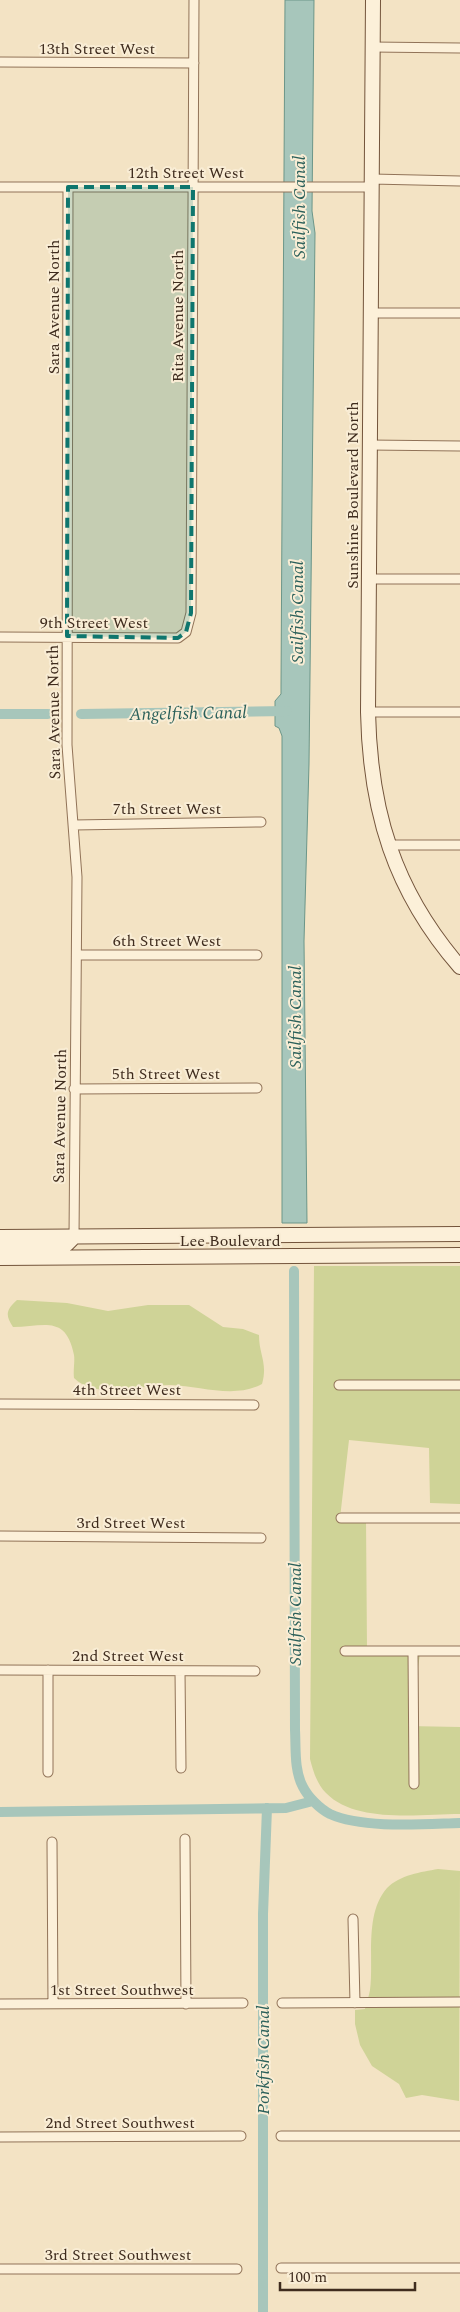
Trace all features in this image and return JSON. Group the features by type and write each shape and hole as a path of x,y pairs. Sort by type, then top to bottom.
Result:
{"main road":[{"name":"Sunshine Boulevard North","path":"373,0 369,748 374,791 398,870 420,913 460,967"},
{"name":"Lee Boulevard","path":"0,1237 460,1234"},
{"path":"0,1248 60,1246 67,1244 74,1236"},
{"name":"Lee Boulevard","path":"0,1258 460,1255"}],"street":[{"name":"Rita Avenue North","path":"186,632 192,614 194,0"},
{"path":"372,47 460,48"},
{"name":"13th Street West","path":"0,62 194,63"},
{"name":"12th Street West","path":"0,187 273,188 460,181"},
{"name":"Sara Avenue North","path":"68,187 67,770 74,825 77,877 74,1236"},
{"path":"371,313 460,313"},
{"path":"370,445 460,446"},
{"path":"369,579 460,579"},
{"name":"9th Street West","path":"0,637 178,638 186,632"},
{"path":"368,712 460,712"},
{"name":"7th Street West","path":"74,825 261,822"},
{"path":"389,845 460,845"},
{"name":"6th Street West","path":"77,955 257,955"},
{"name":"5th Street West","path":"74,1089 257,1088"},
{"path":"339,1385 460,1385"},
{"name":"4th Street West","path":"0,1404 254,1405"},
{"path":"341,1518 460,1518"},
{"name":"3rd Street West","path":"0,1536 261,1538"},
{"path":"345,1651 460,1651"},
{"path":"413,1651 414,1784"},
{"name":"2nd Street West","path":"0,1670 255,1671"},
{"path":"48,1670 48,1772"},
{"path":"180,1671 181,1768"},
{"path":"185,1839 186,2004"},
{"path":"52,1842 53,2004"},
{"path":"353,1919 355,2002"},
{"path":"282,2003 460,2002"},
{"name":"1st Street Southwest","path":"0,2004 243,2003"},
{"name":"2nd Street Southwest","path":"0,2137 241,2136"},
{"path":"281,2136 460,2136"},
{"path":"281,2268 460,2268"},
{"name":"3rd Street Southwest","path":"0,2269 236,2269"}],"highlighted area":[{"path":"68,187 193,187 191,613 186,632 178,638 67,636"}],"green space":[{"path":"314,1266 460,1266 460,1504 430,1503 429,1448 349,1440 340,1518 366,1518 367,1649 420,1655 408,1726 460,1727 460,1814 408,1816 371,1813 354,1809 339,1803 326,1793 318,1781 311,1764"},
{"path":"17,1300 67,1303 108,1311 148,1305 189,1305 223,1327 243,1329 259,1335 264,1365 262,1384 240,1391 171,1385 121,1390 95,1389 84,1385 74,1378 74,1355 65,1333 59,1328 43,1325 13,1327 8,1313"},
{"path":"438,1869 460,1871 459,2101 422,2095 406,2098 399,2084 372,2066 360,2045 355,2024 355,2010 365,2009 370,1993 371,1938 375,1911 380,1899 387,1888 398,1880 425,1871"}],"water":[{"path":"285,0 314,0 312,211 315,233 309,764 304,941 307,1223 282,1223 282,736 279,728 275,726 275,701 281,694"}],"waterway":[{"name":"Angelfish Canal","path":"81,714 287,711"},
{"name":"Angelfish Canal","path":"0,714 48,714"},
{"name":"Sailfish Canal","path":"294,1271 295,1730 296,1759 300,1781 308,1795 318,1806 326,1812 344,1819 394,1825 460,1823"},
{"path":"0,1812 286,1808 313,1801"},
{"name":"Porkfish Canal","path":"263,2312 263,1914 267,1808"}]}
